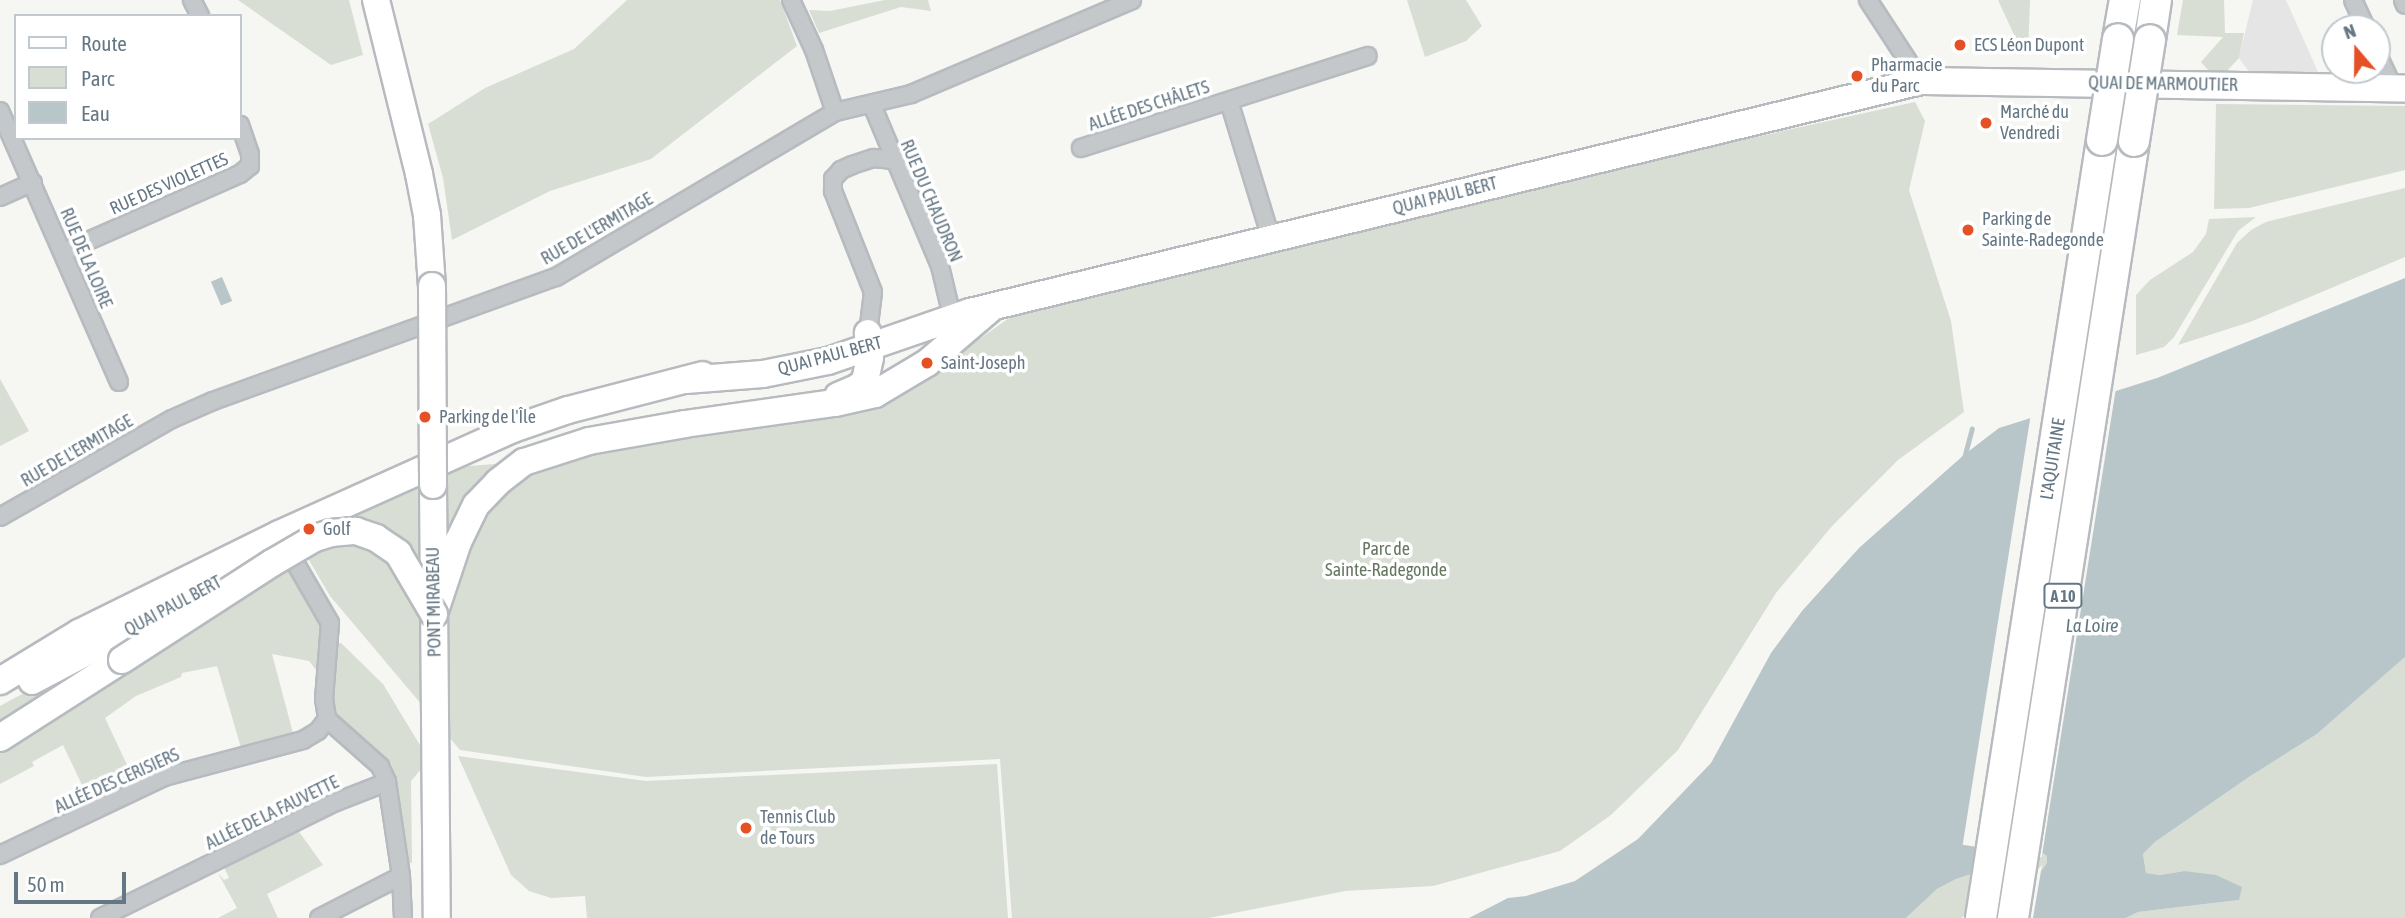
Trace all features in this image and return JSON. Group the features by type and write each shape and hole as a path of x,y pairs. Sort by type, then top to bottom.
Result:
{"highway":[{"name":"L'AQUITAINE","path":"1981,918 2125,0"},
{"name":"L'AQUITAINE","path":"2013,918 2156,0"}],"main road":[{"name":"PONT MIRABEAU","path":"376,0 419,174 427,215 432,286 437,918"},
{"name":"QUAI DE MARMOUTIER","path":"1921,81 2399,88"},
{"name":"QUAI PAUL BERT","path":"0,681 79,633 521,426 568,410 686,380 763,374 815,364 868,341 971,311 1921,81"},
{"path":"434,614 457,542 476,505 498,482 524,462 589,442 685,424 859,399 892,387 952,344 971,311"},
{"path":"786,409 857,388 868,370 868,341"},
{"path":"0,738 272,563 315,538 331,533 356,531 376,538 398,553 434,614"},
{"name":"QUAI PAUL BERT","path":"0,698 210,586 281,539"}],"street":[{"path":"791,0 814,50 835,112"},
{"name":"RUE DE L'ERMITAGE","path":"0,517 172,419 214,401 555,277 835,112 911,94 1132,0"},
{"path":"1868,0 1921,81"},
{"name":"ALLÉE DES CHÂLETS","path":"1081,148 1368,56"},
{"name":"ALLÉE DES CHÂLETS","path":"1229,101 1271,238"},
{"name":"RUE DU CHAUDRON","path":"873,105 893,160 940,266 971,311"},
{"name":"RUE DE LA LOIRE","path":"0,111 119,382"},
{"name":"RUE DES VIOLETTES","path":"63,252 240,174 250,166 250,154 242,131"},
{"path":"868,341 873,292 833,191 833,180 841,170 852,165 874,158 893,160"},
{"path":"0,197 33,183"},
{"path":"281,539 330,623 324,699 327,719 380,766 387,782 401,876 403,918"},
{"name":"ALLÉE DES CERISIERS","path":"0,855 164,777 303,740 318,731 327,719"},
{"name":"ALLÉE DE LA FAUVETTE","path":"100,918 336,802 387,782"},
{"path":"319,918 401,876"}],"shaded area":[{"path":"2253,0 2286,0 2318,72 2249,72 2239,58"}],"green space":[{"path":"238,0 349,0 363,55 331,65"},
{"path":"627,0 780,0 797,46 651,159 550,191 452,240 443,178 428,124 485,88 574,49"},
{"path":"885,0 928,0 931,11 901,7 819,33 809,10 830,11"},
{"path":"1407,0 1466,0 1482,26 1466,41 1425,57"},
{"path":"1998,0 2030,0 2028,54 2016,39"},
{"path":"2183,0 2224,0 2225,33 2244,33 2239,58 2226,72 2208,70 2201,62 2223,37 2177,35"},
{"name":"Parc de Sainte-Radegonde","path":"1915,102 1925,121 1909,190 1951,321 1964,412 1898,460 1833,525 1776,593 1678,750 1611,815 1560,851 1433,886 1345,891 1209,918 1012,918 1000,759 646,777 460,750 330,596 306,555 353,517 457,467 556,459 892,400 1015,314 1669,156"},
{"path":"2216,104 2405,106 2405,170 2249,208 2214,209"},
{"path":"2405,188 2405,257 2250,322 2178,345 2237,243 2251,230 2266,222"},
{"path":"2256,217 2238,231 2174,337 2164,347 2136,355 2136,295 2150,280 2193,252 2206,234 2209,219"},
{"path":"0,379 29,431 0,446"},
{"path":"287,562 318,614 322,627 320,675 309,661 272,654 294,737 242,751 217,666 182,673 181,677 136,696 105,718 137,786 93,808 63,745 32,762 34,766 0,784 0,749"},
{"path":"341,643 383,684 429,760 411,781 412,863 406,862 392,765 333,714 335,644"},
{"path":"110,657 0,728 0,706 74,666"},
{"path":"2405,657 2405,918 2126,918 2138,912 2239,900 2184,871 2160,875 2146,873 2143,854 2155,842 2249,777 2317,734"},
{"name":"Tennis Club de Tours","path":"458,756 646,781 997,764 1008,918 587,918 585,896 551,898 529,891 511,875"},
{"path":"297,829 323,865 267,894 278,918 218,918 237,908 218,873 224,880 229,878 223,865"},
{"path":"2041,852 2047,855 2047,863 2036,878 1963,918 1906,918 1937,889 1956,879"}],"water":[{"path":"222,277 232,301 221,306 211,282"},
{"name":"La Loire","path":"2405,278 2405,657 2317,734 2249,777 2155,842 2143,854 2146,873 2160,875 2184,871 2216,875 2242,887 2239,900 2138,912 2126,918 1963,918 2036,878 2047,863 2047,856 2041,852 1956,879 1937,889 1906,918 1469,918 1508,898 1526,896 1575,881 1638,839 1711,763 1771,653 1802,611 1859,548 1965,454 1999,428 2157,378"}],"pier":[{"path":"2037,375 2116,388 2042,857 1963,845"},
{"path":"2042,865 2033,918 1961,918 2033,875"}],"waterway":[{"path":"1964,458 1972,429"}],"place":[{"name":"ECS Léon Dupont","path":"1960,45"},
{"name":"Pharmacie du Parc","path":"1857,76"},
{"name":"Marché du Vendredi","path":"1986,123"},
{"name":"Parking de Sainte-Radegonde","path":"1968,230"},
{"name":"Saint-Joseph","path":"927,363"},
{"name":"Parking de l'Île","path":"425,417"},
{"name":"Golf","path":"309,529"},
{"name":"Tennis Club de Tours","path":"746,828"}]}
